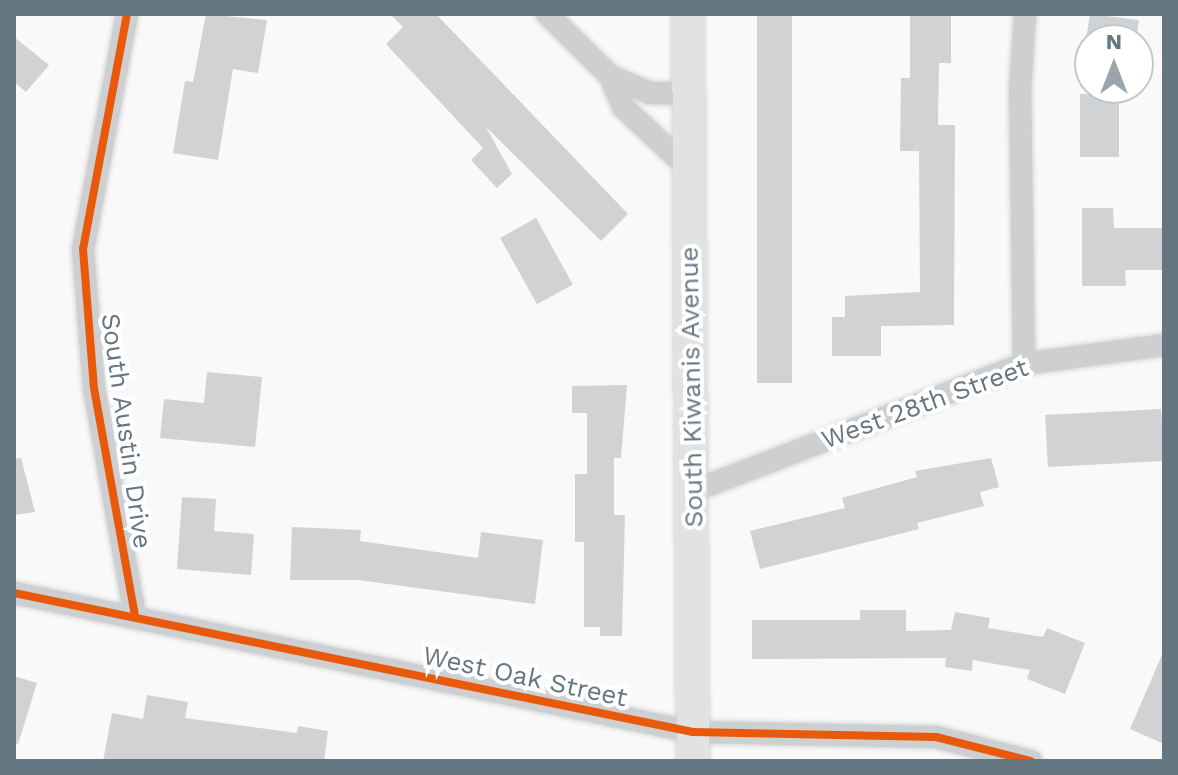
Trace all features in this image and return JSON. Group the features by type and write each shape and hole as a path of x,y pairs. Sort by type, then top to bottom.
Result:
{"main road":[{"name":"South Kiwanis Avenue","path":"688,14 693,746"}],"street":[{"name":"South Austin Drive","path":"127,14 83,249 94,388 135,617"},
{"path":"547,14 610,76 650,93 689,94"},
{"path":"1024,364 1020,91 1025,14"},
{"path":"610,76 623,107 689,169"},
{"name":"West 28th Street","path":"693,491 1024,364 1164,345"},
{"name":"West Oak Street","path":"14,593 135,617 693,746 936,737 1031,761"}],"building":[{"path":"206,14 267,20 258,73 233,69 218,160 173,153 185,81 193,82"},
{"path":"390,14 436,14 628,214 601,241 486,127 512,174 497,188 471,160 483,148 386,44 403,27"},
{"path":"757,14 792,14 792,383 757,383"},
{"path":"910,14 951,14 951,63 939,63 938,125 955,125 954,325 881,326 881,356 832,356 832,317 845,317 845,296 920,292 919,151 900,151 901,78 910,78"},
{"path":"1090,14 1139,20 1138,24 1088,24"},
{"path":"14,37 49,65 26,92 14,82"},
{"path":"1080,104 1119,104 1119,157 1080,157"},
{"path":"1082,208 1113,208 1114,228 1164,228 1164,270 1125,270 1126,286 1082,286"},
{"path":"536,218 573,284 537,304 500,238"},
{"path":"207,372 262,377 255,447 160,438 164,399 204,403"},
{"path":"627,385 621,458 614,458 614,515 625,515 622,636 600,636 600,627 584,627 584,542 575,542 575,474 587,474 587,413 572,413 572,386"},
{"path":"1161,409 1164,461 1048,467 1045,415"},
{"path":"21,458 35,512 14,515 14,459"},
{"path":"991,458 999,487 980,492 984,506 917,523 919,529 760,569 750,531 845,508 842,498 917,477 915,471"},
{"path":"182,497 216,499 214,531 254,534 251,575 177,569"},
{"path":"292,527 361,530 360,541 478,558 481,532 543,540 535,604 358,580 290,580"},
{"path":"860,610 906,610 906,631 951,630 955,612 990,618 988,628 1043,637 1047,628 1085,643 1065,694 1027,679 1030,670 973,660 972,671 945,667 946,658 752,659 752,620 860,620"},
{"path":"1164,650 1164,744 1130,729"},
{"path":"14,676 37,683 18,744 14,743"},
{"path":"147,695 188,702 185,718 297,733 298,726 328,731 324,761 103,761 112,713 143,719"}],"cycle path":[{"path":"127,14 83,249 94,388 135,617"},
{"path":"14,593 693,732 936,737 1031,761"}]}
